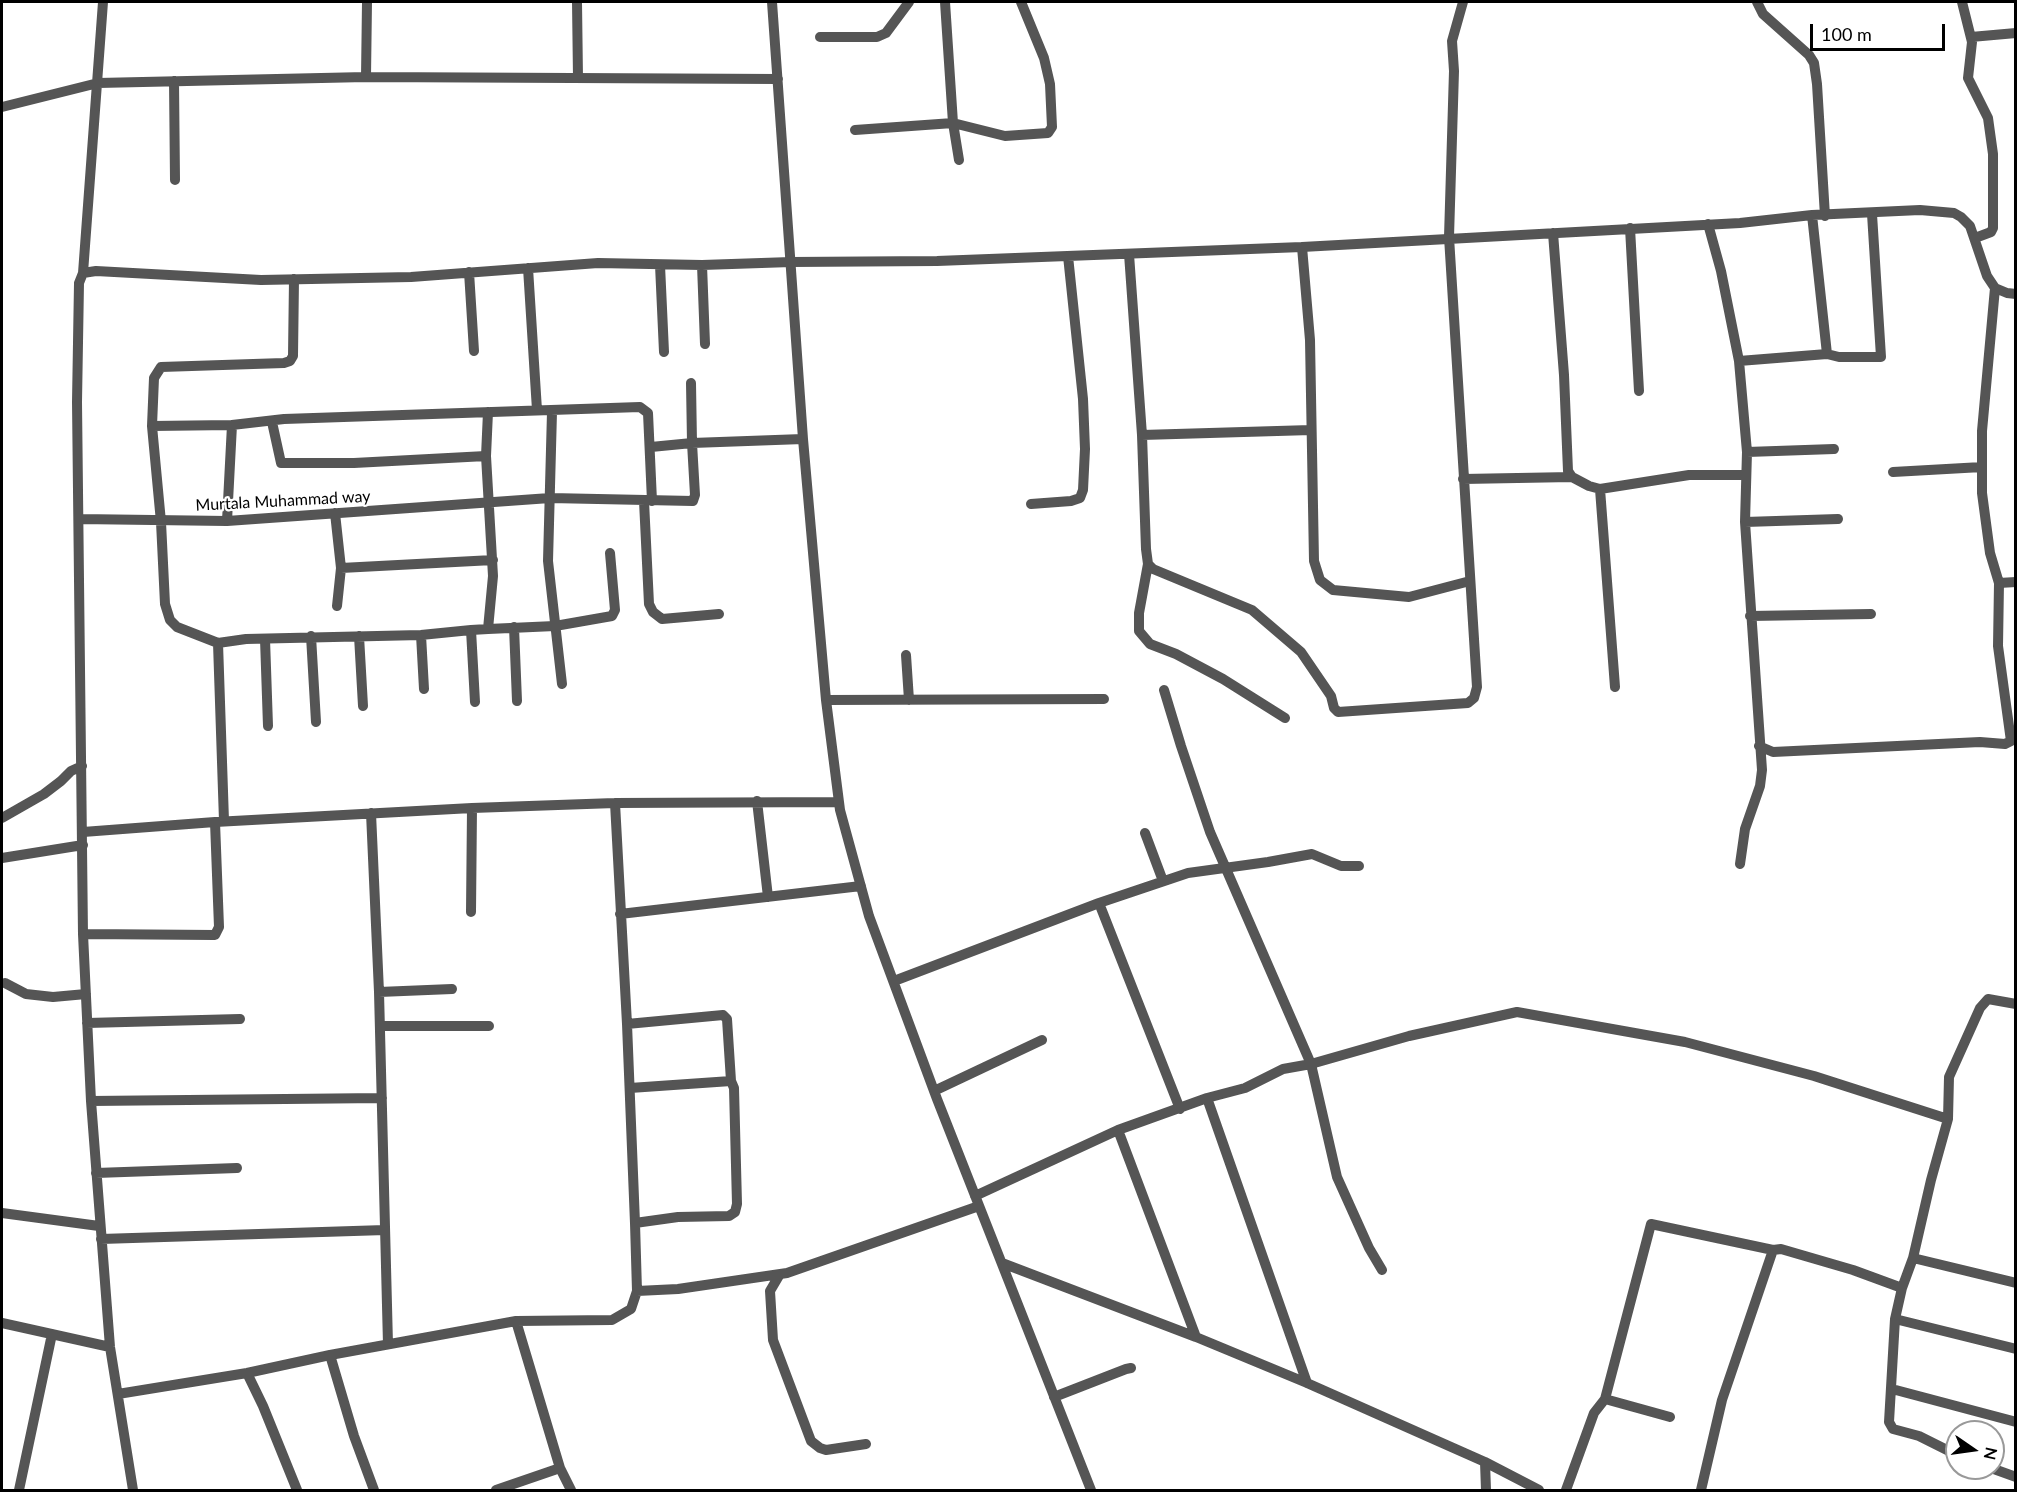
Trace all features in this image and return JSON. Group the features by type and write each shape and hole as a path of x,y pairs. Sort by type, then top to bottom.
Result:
{"street":[{"path":"103,2 83,273 78,295 83,934 100,1239 110,1347 133,1491"},
{"path":"366,77 367,2"},
{"path":"577,2 578,78"},
{"path":"772,2 803,439 826,700 839,802 869,916 934,1091 1091,1491"},
{"path":"820,37 877,37 886,33 909,2"},
{"path":"945,2 959,160"},
{"path":"855,130 954,123 1005,136 1048,134 1051,130 1050,84 1044,58 1021,2"},
{"path":"1148,564 1153,569 1252,610 1301,652 1331,696 1334,708 1338,712 1468,703 1472,700 1477,687 1449,237 1454,71 1452,41 1463,2"},
{"path":"1757,2 1763,14 1809,55 1814,63 1825,216"},
{"path":"1962,2 1971,38 1968,78 1988,118 1993,154 1993,228 1991,232 1974,238"},
{"path":"1971,38 2016,33"},
{"path":"2,107 98,83 366,77 778,79"},
{"path":"174,81 175,180"},
{"path":"83,273 96,271 261,280 411,277 598,263 702,265 937,261 1302,247 1920,210 1954,213 1970,226 1987,276 1995,288 2016,294"},
{"path":"1738,362 1827,354 1839,357 1881,357 1872,214"},
{"path":"1812,215 1827,354"},
{"path":"1708,224 1721,271 1738,362 1747,452 1745,522 1762,770 1760,786 1745,829 1740,864"},
{"path":"1630,228 1639,391"},
{"path":"1553,233 1564,375 1568,471 1572,477 1600,489 1689,475 1746,475"},
{"path":"1302,247 1310,340 1314,561 1320,580 1333,590 1409,597 1470,581"},
{"path":"1129,254 1143,435 1148,564 1139,613 1139,631 1150,644 1191,662 1285,718"},
{"path":"1031,504 1071,501 1080,498 1083,490 1085,449 1083,399 1068,256"},
{"path":"660,265 664,352"},
{"path":"702,265 705,344"},
{"path":"528,268 537,410"},
{"path":"469,272 474,351"},
{"path":"294,279 293,356 290,361 161,367 154,378 152,426 161,522 165,604 170,620 177,627 218,643 246,639 421,635 555,626 612,616 615,610 610,553"},
{"path":"1759,746 1773,752 1980,741 2005,744 2011,741 2011,697 1998,646 1999,584 1990,553 1982,493 1982,431 1995,288"},
{"path":"691,383 692,444"},
{"path":"152,426 272,422 284,419 644,408 648,413 651,447 648,501 649,604 653,612 662,619 718,614"},
{"path":"552,411 548,561 562,684"},
{"path":"488,412 486,456 493,560 488,629"},
{"path":"272,422 281,463 354,463 486,456"},
{"path":"227,521 232,424"},
{"path":"1143,435 1311,430"},
{"path":"651,447 803,439"},
{"name":"Murtala Muhammad way","path":"79,519 161,522 227,521 550,498 693,501 695,499 695,464 692,444"},
{"path":"1747,452 1834,449"},
{"path":"1893,472 1982,467"},
{"path":"1463,479 1572,477"},
{"path":"1600,489 1615,687"},
{"path":"335,513 341,568 337,606"},
{"path":"1745,522 1838,519"},
{"path":"341,568 493,560"},
{"path":"1999,584 2016,582"},
{"path":"1750,616 1871,614"},
{"path":"514,627 517,701"},
{"path":"471,630 475,702"},
{"path":"421,635 424,688"},
{"path":"311,636 316,723"},
{"path":"359,636 363,706"},
{"path":"265,639 268,726"},
{"path":"83,934 216,935 219,927 218,643"},
{"path":"906,655 909,700"},
{"path":"1164,690 1210,832 1311,1064 1337,1177 1369,1248 1382,1270"},
{"path":"826,700 1104,699"},
{"path":"2,818 44,794 61,782 71,771 82,766"},
{"path":"758,801 768,897"},
{"path":"83,832 219,821 472,808 615,803 839,802"},
{"path":"118,1394 247,1373 330,1355 516,1321 612,1320 631,1309 637,1291 635,1223 615,803"},
{"path":"471,912 472,808"},
{"path":"371,813 379,992 388,1344"},
{"path":"1144,833 1163,881"},
{"path":"2,858 83,845"},
{"path":"894,981 1099,903 1188,873 1312,854 1341,866 1359,866"},
{"path":"620,914 861,886"},
{"path":"1099,903 1180,1109"},
{"path":"5,983 26,994 53,997 86,994"},
{"path":"379,992 452,989"},
{"path":"1945,1449 1919,1436 1893,1430 1889,1422 1895,1319 1948,1119 1949,1077 1980,1008 1988,999 2016,1004"},
{"path":"637,1291 690,1287 780,1274 977,1201 1118,1130 1207,1098 1245,1088 1283,1070 1409,1036 1517,1012 1685,1042 1815,1076 1948,1119"},
{"path":"627,1024 723,1015 728,1019 731,1081 734,1089 737,1204 735,1212 729,1216 678,1217 635,1223"},
{"path":"87,1023 240,1019"},
{"path":"380,1026 489,1026"},
{"path":"934,1091 1042,1040"},
{"path":"630,1088 731,1081"},
{"path":"91,1101 382,1098"},
{"path":"1207,1098 1307,1383"},
{"path":"1118,1130 1197,1337"},
{"path":"96,1173 237,1168"},
{"path":"2,1213 99,1226"},
{"path":"1566,1491 1594,1413 1605,1400 1650,1224 1773,1250 1780,1249 1853,1270 1902,1288"},
{"path":"100,1239 385,1230"},
{"path":"1701,1491 1722,1400 1773,1250"},
{"path":"1913,1258 2016,1283"},
{"path":"1002,1263 1197,1337 1307,1383 1485,1462 1539,1491"},
{"path":"780,1274 770,1291 773,1340 810,1441 826,1450 866,1444"},
{"path":"1895,1319 2016,1349"},
{"path":"516,1321 560,1468 571,1491"},
{"path":"2,1323 110,1347"},
{"path":"19,1491 52,1334"},
{"path":"330,1355 354,1436 374,1491"},
{"path":"1054,1397 1131,1368"},
{"path":"247,1373 263,1406 297,1491"},
{"path":"1892,1389 2016,1422"},
{"path":"1605,1400 1670,1417"},
{"path":"1485,1462 1486,1491"},
{"path":"496,1491 560,1468"}]}
